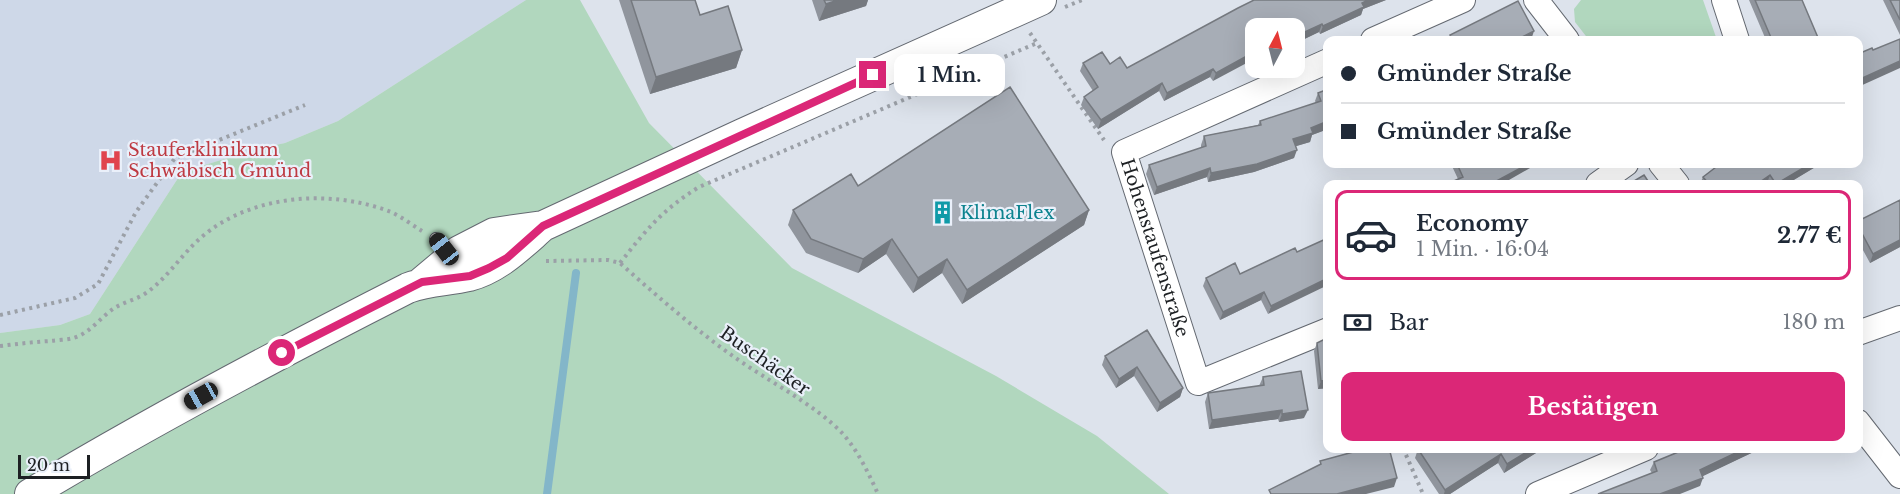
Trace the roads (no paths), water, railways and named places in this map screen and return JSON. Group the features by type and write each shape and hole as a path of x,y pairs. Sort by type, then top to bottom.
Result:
{"street":[{"path":"30,494 141,429 323,331 422,282 448,258 476,242 495,233 513,250 543,226 1041,0"},
{"path":"1382,36 1463,0"},
{"path":"1536,0 1564,36"},
{"path":"1724,0 1736,36"},
{"name":"Hohenstaufenstraße","path":"1323,63 1124,152 1198,383 1323,332"},
{"path":"1604,180 1620,168"},
{"path":"1664,168 1674,180"},
{"path":"1863,331 1900,318"},
{"path":"1863,428 1900,476"},
{"path":"1538,494 1634,453"}],"waterway":[{"path":"547,494 576,273"}],"place":[{"name":"Stauferklinikum Schwäbisch Gmünd","path":"110,160"},
{"name":"KlimaFlex","path":"942,213"}]}
